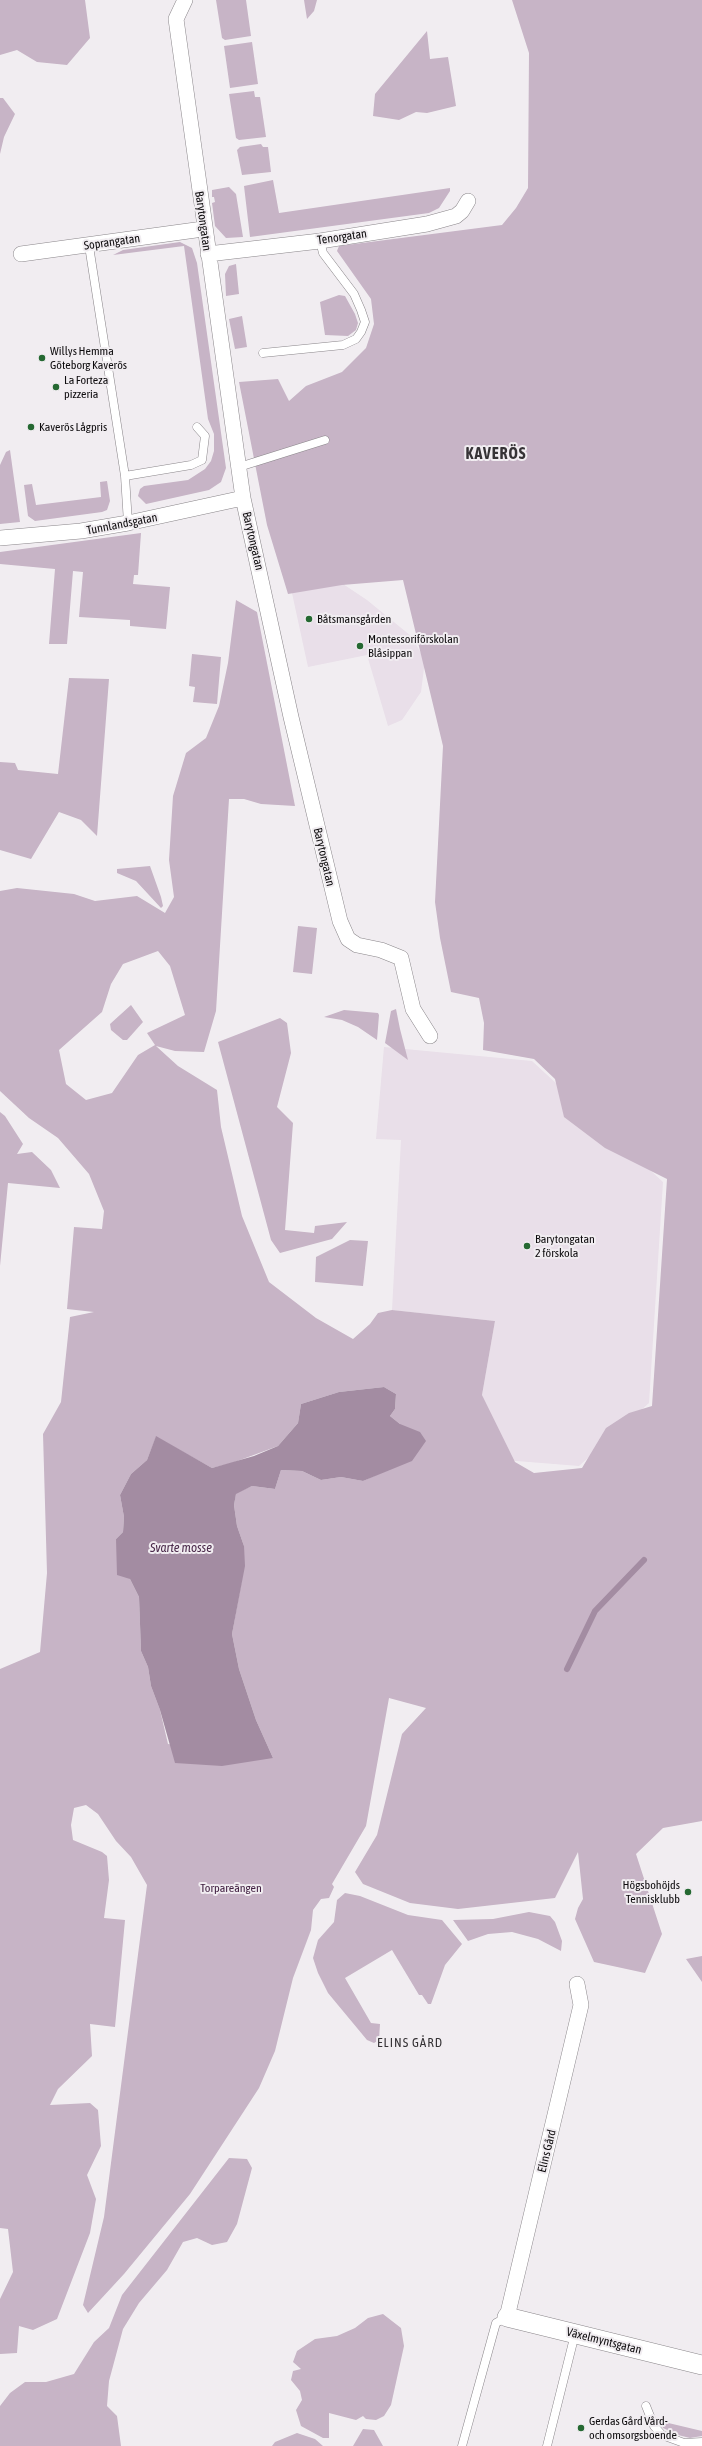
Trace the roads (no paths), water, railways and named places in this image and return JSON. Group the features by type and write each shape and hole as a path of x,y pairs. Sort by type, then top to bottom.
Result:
{"street":[{"name":"Barytongatan","path":"185,0 176,19 204,229 243,498 291,717 340,921 348,939 357,945 381,950 401,958 413,1008 430,1036"},
{"name":"Tenorgatan","path":"208,254 320,240 445,219 462,211 468,201"},
{"name":"Soprangatan","path":"21,254 90,246 204,229"},
{"name":"Tunnlandsgatan","path":"0,538 80,531 128,523 243,498"},
{"name":"Elins Gård","path":"507,2317 581,2005 577,1984"},
{"name":"Växelmyntsgatan","path":"507,2317 702,2365"}],"lane":[{"path":"263,353 343,345 356,339 361,332 365,322 362,310 354,294 323,253 320,240"},
{"path":"90,246 125,476 128,523"},
{"path":"125,476 191,465 202,460 204,436 198,428"},
{"path":"239,466 325,440"},
{"path":"462,2446 496,2323 507,2317"},
{"path":"547,2446 575,2334"},
{"path":"646,2406 654,2426 662,2435 684,2443 702,2442"}],"water":[{"name":"Svarte mosse","path":"384,1387 396,1394 395,1409 390,1416 400,1424 420,1432 426,1441 412,1461 363,1481 341,1477 321,1480 302,1471 281,1470 275,1489 252,1486 236,1494 234,1505 237,1526 244,1546 245,1566 232,1634 239,1669 256,1720 273,1758 222,1766 175,1763 160,1710 151,1686 148,1667 141,1651 139,1597 130,1579 117,1575 116,1539 123,1532 124,1517 120,1495 131,1474 147,1460 156,1436 212,1468 254,1456 278,1446 298,1423 301,1404 339,1392"}],"waterway":[{"path":"567,1669 595,1611 644,1560"}],"place":[{"name":"Willys Hemma Göteborg Kaverös","path":"42,358"},
{"name":"La Forteza pizzeria","path":"56,387"},
{"name":"Kaverös Lågpris","path":"31,427"},
{"name":"Båtsmansgården","path":"309,619"},
{"name":"Montessoriförskolan Blåsippan","path":"360,646"},
{"name":"Barytongatan 2 förskola","path":"527,1246"},
{"name":"Högsbohöjds Tennisklubb","path":"688,1892"},
{"name":"Gerdas Gård Vård- och omsorgsboende","path":"581,2428"}],"district":[{"name":"KAVERÖS","path":"496,454"},
{"name":"ELINS GÅRD","path":"410,2043"}],"park label":[{"name":"Torpareängen","path":"231,1888"}]}
